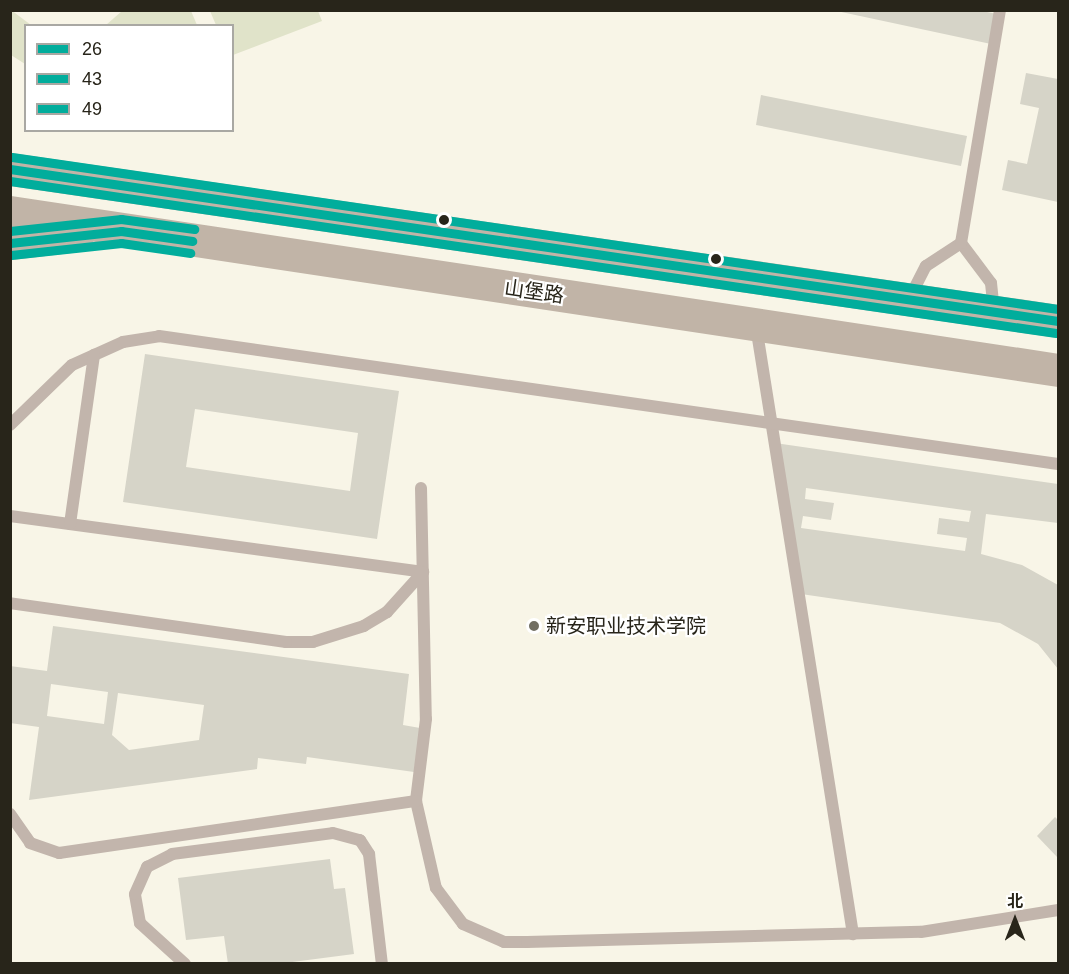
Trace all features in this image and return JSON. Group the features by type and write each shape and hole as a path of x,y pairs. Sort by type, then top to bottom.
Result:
{"main road":[{"path":"10,169 1059,321"},
{"name":"山堡路","path":"10,212 121,231 1059,370"},
{"path":"10,243 121,231"}],"lane":[{"path":"909,300 926,266 961,243 1000,10"},
{"path":"961,243 992,283 994,312"},
{"path":"756,325 852,934"},
{"path":"10,425 72,365 141,338 169,337 772,421 1059,464"},
{"path":"70,524 94,355"},
{"path":"421,489 426,719 416,801 436,888 463,924 483,936 527,942 921,932 1059,910"},
{"path":"10,516 423,572"},
{"path":"10,603 286,642 313,642 364,626 387,612 423,572"},
{"path":"10,814 30,843 59,853 416,801"},
{"path":"185,963 140,923 135,894 147,867 172,854 333,833 360,840 369,854 382,963"}],"green space":[{"path":"11,10 30,24 24,24 24,63 11,55"},
{"path":"122,11 191,11 197,24 107,24"},
{"path":"210,11 318,11 322,21 234,55 234,24 216,24"}],"building":[{"path":"832,10 977,10 997,14 991,44"},
{"path":"1026,73 1058,79 1058,202 1002,190 1008,160 1027,164 1039,108 1020,104"},
{"path":"761,95 967,136 961,166 756,125"},
{"path":"145,354 399,391 377,539 123,502","holes":["195,409 358,433 350,491 186,467"]},
{"path":"775,443 1058,484 1058,523 986,514 981,554 1022,565 1058,585 1058,669 1038,644 1000,623 801,594","holes":["806,488 971,511 969,522 939,518 937,534 967,538 965,551 801,528 803,516 831,520 834,503 805,499"]},
{"path":"53,626 409,674 403,725 420,728 414,772 307,757 306,764 258,758 257,769 29,800 39,727 10,723 10,666 47,671","holes":["51,684 108,692 104,724 47,716","118,693 204,705 199,740 129,750 112,735"]},
{"path":"1055,817 1058,820 1058,858 1037,836"},
{"path":"330,859 334,889 345,888 354,954 277,964 228,964 224,936 186,940 178,878"}],"transit line":[{"name":"49","path":"12,157 1058,309"},
{"name":"26","path":"10,169 1058,321"},
{"name":"43","path":"10,181 1056,333"},
{"name":"49","path":"10,231 121,219 194,229"},
{"name":"26","path":"10,243 121,231 192,241"},
{"name":"43","path":"11,255 121,243 190,253"}],"place":[{"name":"新安职业技术学院","path":"534,626"}]}
